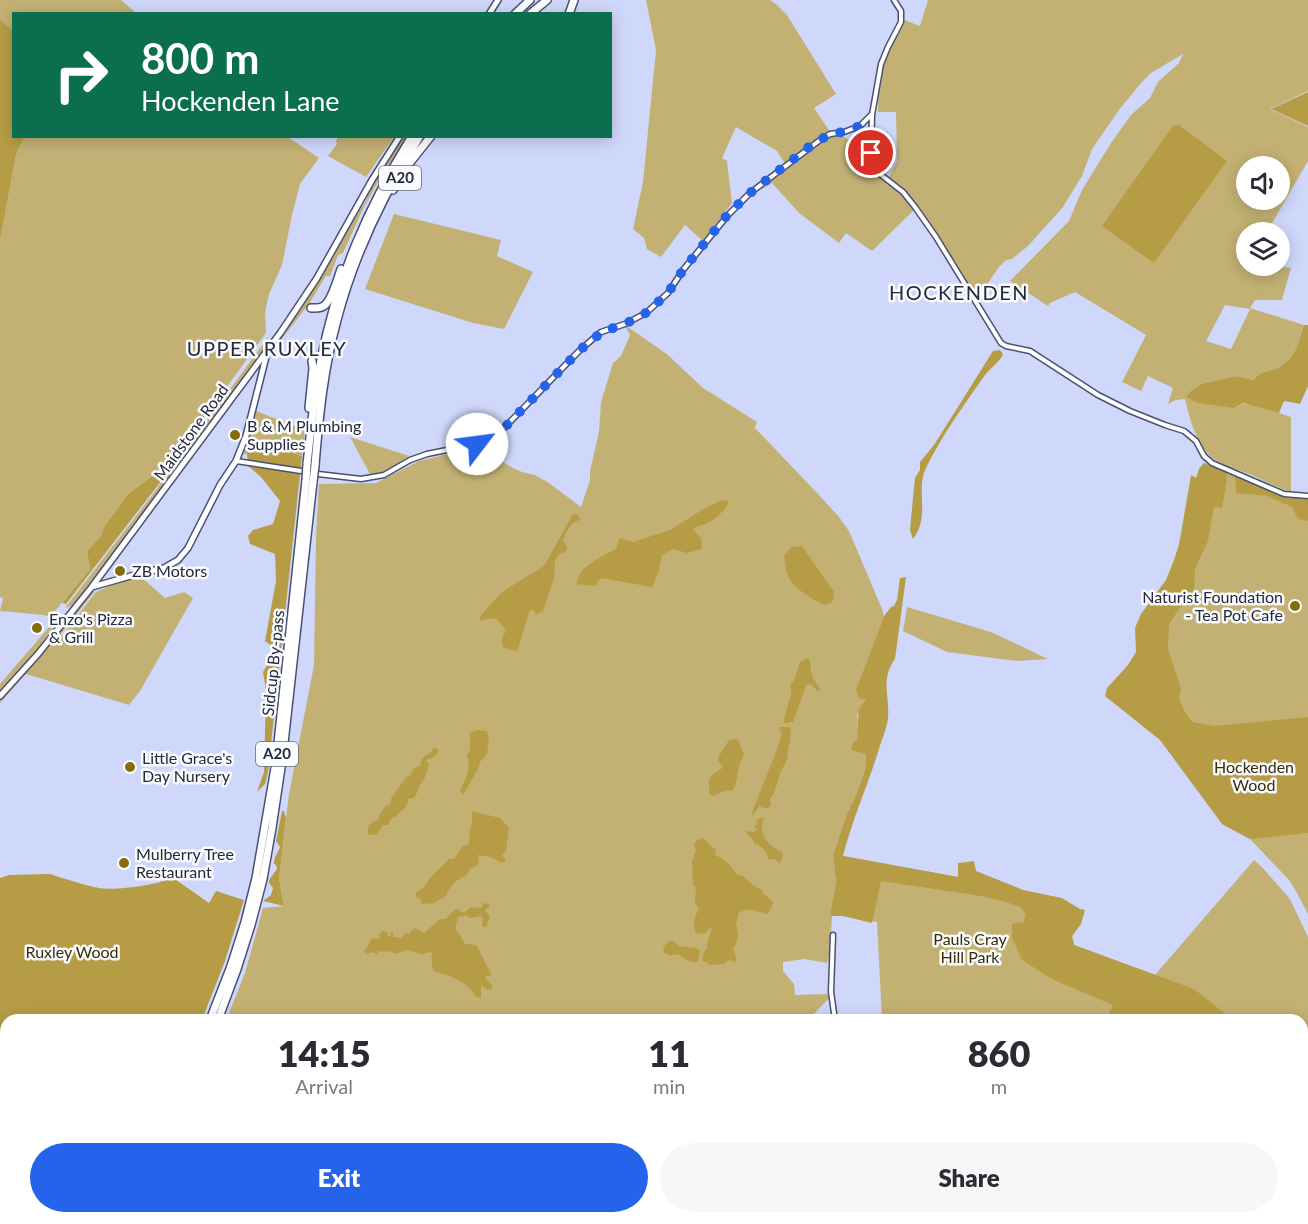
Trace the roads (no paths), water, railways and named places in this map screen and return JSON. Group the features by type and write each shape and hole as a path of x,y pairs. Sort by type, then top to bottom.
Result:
{"highway":[{"path":"517,12 530,0"},
{"path":"532,12 547,0"},
{"name":"A20","path":"311,464 309,449 320,361 344,275 388,174 411,138"},
{"name":"A20","path":"310,481 323,391 337,318 375,217 395,176 419,138"},
{"name":"A20","path":"375,217 408,165 429,138"},
{"path":"311,308 325,306 348,252 364,225"},
{"path":"309,449 312,361"},
{"name":"Sidcup By-pass","path":"212,1014 231,966 256,878 276,762 310,481"},
{"name":"Sidcup By-pass","path":"220,1014 251,925 263,879 282,761 310,481"}],"main road":[{"name":"Maidstone Road","path":"0,696 38,654 91,588 267,350 317,278 372,180 399,138"},
{"path":"91,588 164,568 178,560 188,548 220,485 236,461 246,436 267,350"}],"street":[{"path":"894,0 901,11 902,22 880,64 872,115 873,164 876,171 903,192 915,207 936,237 1001,344 1036,354 1098,395 1130,411 1184,431 1196,441 1204,456 1212,463 1284,494 1308,496"},
{"path":"318,474 361,479 384,475 410,460 427,454 477,444 505,427 580,350 602,332 646,313 668,293 683,270 728,214 750,193 820,140 830,134 860,126 872,115"},
{"path":"860,126 871,130"},
{"path":"236,461 301,471"},
{"path":"833,935 831,992 834,1014"}],"place":[{"name":"B & M Plumbing Supplies","path":"235,435"},
{"name":"ZB Motors","path":"120,571"},
{"name":"Naturist Foundation - Tea Pot Cafe","path":"1295,606"},
{"name":"Enzo's Pizza & Grill","path":"37,628"},
{"name":"Little Grace's Day Nursery","path":"130,767"},
{"name":"Mulberry Tree Restaurant","path":"124,863"}],"district":[{"name":"HOCKENDEN","path":"959,293"},
{"name":"UPPER RUXLEY","path":"267,349"}],"park label":[{"name":"Hockenden Wood","path":"1254,776"},
{"name":"Pauls Cray Hill Park","path":"970,948"},
{"name":"Ruxley Wood","path":"72,952"}]}
